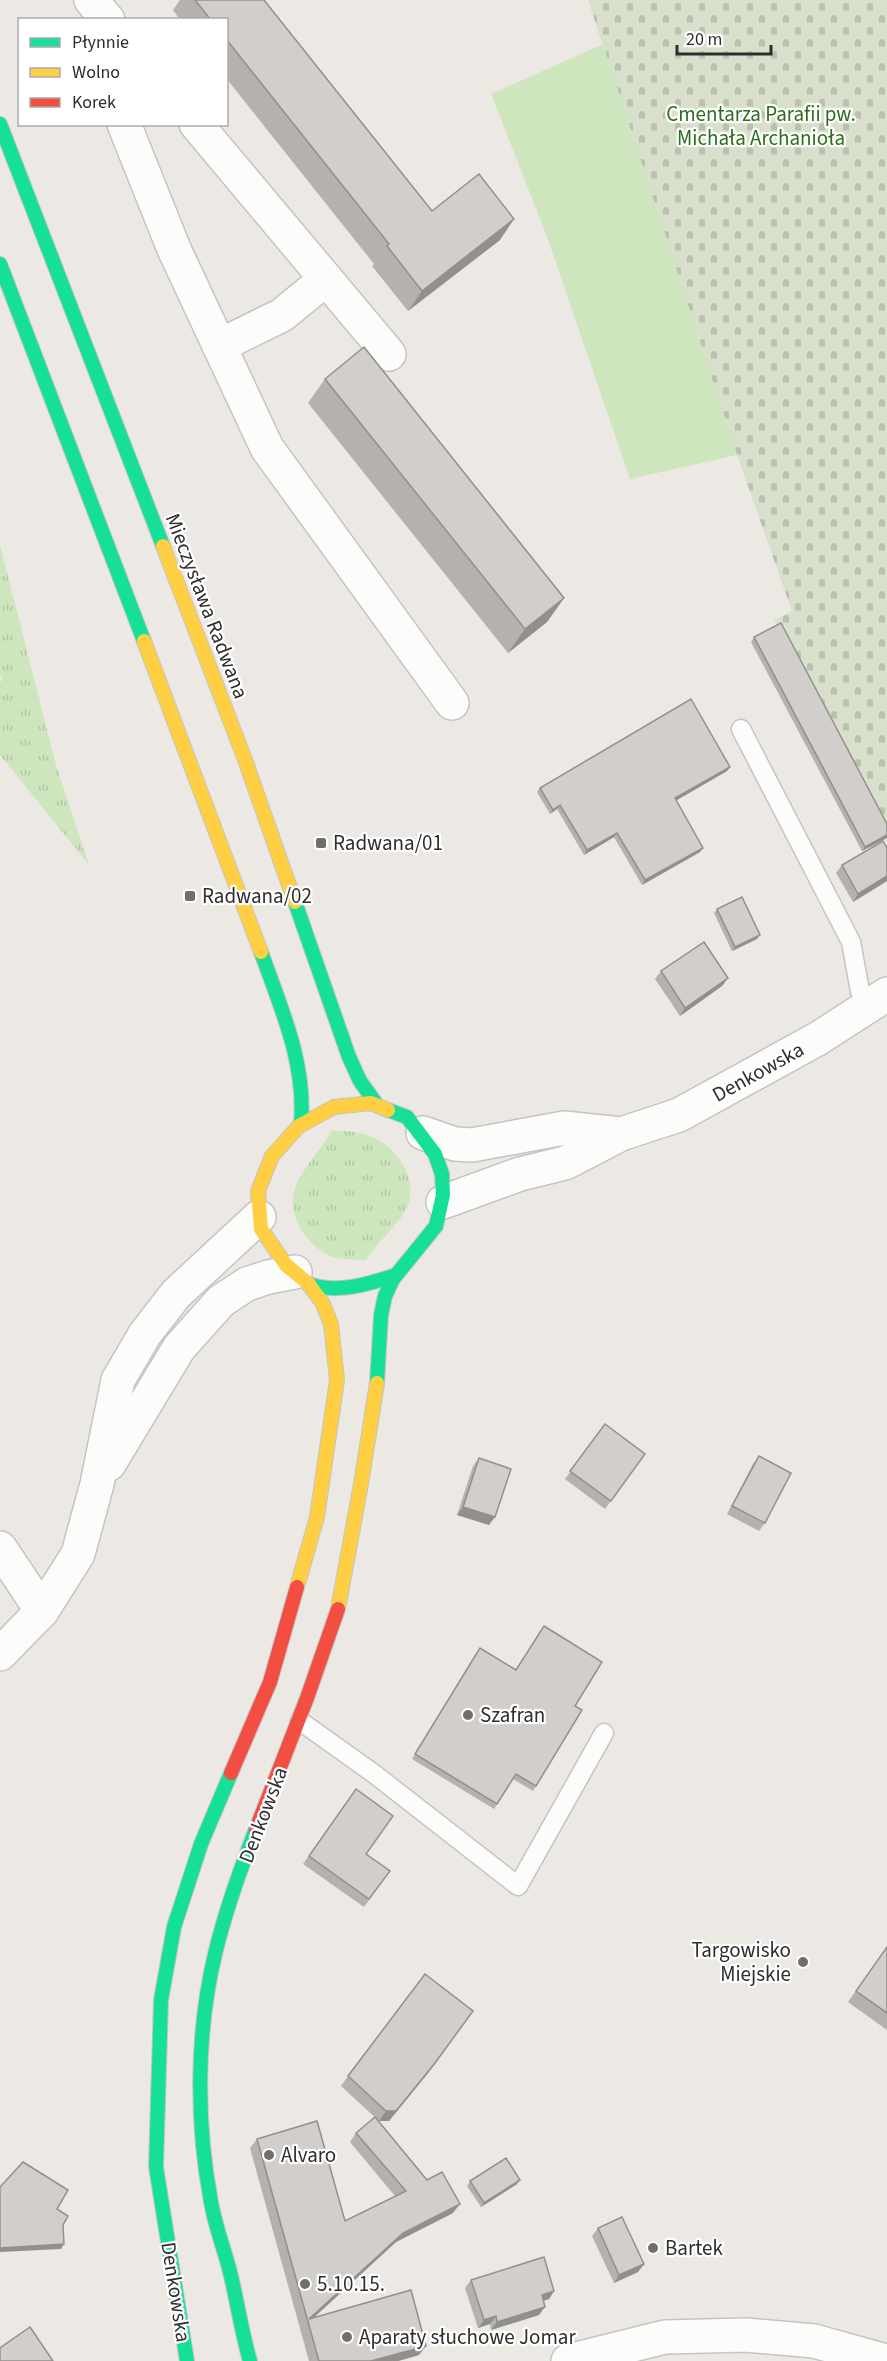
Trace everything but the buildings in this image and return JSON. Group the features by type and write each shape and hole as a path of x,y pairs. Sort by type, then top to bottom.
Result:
{"main road":[{"name":"Mieczysława Radwana","path":"0,124 244,757 349,1058 360,1081 375,1102"},
{"path":"0,264 234,873 293,1041 303,1098 301,1123"},
{"path":"375,1102 392,1108 423,1133 436,1156 443,1179 443,1202 439,1219 430,1235 396,1275 360,1285 338,1288 302,1279 274,1254 261,1231 256,1199 264,1167 279,1145 301,1123 323,1110 341,1104 375,1102"},
{"name":"Denkowska","path":"250,2361 212,2204 201,2125 202,2056 206,2004 222,1927 252,1839 300,1721 338,1610 363,1480 379,1362 380,1313 386,1291 396,1275"},
{"name":"Denkowska","path":"187,2361 156,2167 161,2000 174,1927 206,1833 270,1682 316,1517 337,1380 331,1324 322,1302 302,1279"}],"street":[{"path":"89,0 93,18"},
{"path":"89,0 106,18"},
{"path":"125,126 174,249 267,448 452,703"},
{"path":"198,126 389,354"},
{"path":"219,346 282,315 326,279"},
{"name":"Denkowska","path":"443,1202 520,1173 565,1164 621,1134 679,1115 819,1038 878,1001"},
{"name":"Denkowska","path":"423,1133 455,1144 472,1145 564,1128 621,1134"},
{"path":"0,1654 42,1611 78,1554 97,1484 118,1380 145,1334 176,1294 259,1217"},
{"path":"97,1484 179,1348 221,1301 247,1284 268,1277 302,1279"},
{"path":"0,1548 42,1611"},
{"path":"568,2361 665,2337 746,2335 814,2341 886,2361"}],"lane":[{"path":"741,729 851,942 860,991 878,1001"},
{"path":"300,1721 373,1773 518,1886 604,1733"}],"green space":[{"name":"Cmentarza Parafii pw. Michała Archanioła","path":"588,0 887,0 887,834 774,620 792,611 737,455"},
{"path":"603,44 737,455 630,479 546,234 491,94"},
{"path":"0,545 56,765 89,865 0,755 0,682 3,679 0,675"},
{"path":"331,1131 362,1134 381,1142 397,1156 408,1174 410,1195 405,1212 366,1260 341,1259 323,1252 300,1228 293,1207 293,1196 303,1171"}],"traffic: fast":[{"path":"0,124 163,546"},
{"path":"0,264 144,641"},
{"path":"295,902 349,1057 360,1081 375,1102"},
{"path":"261,952 284,1015 296,1057 302,1101 301,1123"},
{"path":"377,1383 381,1315 385,1296 393,1279 436,1226 443,1195 442,1174 435,1154 407,1117 388,1110"},
{"path":"309,1284 342,1288 396,1275"},
{"path":"187,2361 156,2167 161,2000 174,1927 201,1844 231,1773"},
{"path":"250,2361 211,2202 203,2141 200,2078 204,2015 215,1954 233,1891 256,1829"}],"traffic: slow":[{"path":"163,546 244,757 295,902"},
{"path":"144,641 261,952"},
{"path":"309,1284 286,1265 261,1229 258,1191 272,1156 299,1126 334,1107 371,1103 388,1110"},
{"path":"297,1587 317,1517 337,1380 331,1324 322,1302 309,1285"},
{"path":"338,1609 377,1383"}],"traffic: jam":[{"path":"231,1773 270,1682 297,1587"},
{"path":"256,1829 307,1698 338,1609"}],"place":[{"name":"Radwana/01","path":"321,843"},
{"name":"Radwana/02","path":"190,896"},
{"name":"Szafran","path":"468,1715"},
{"name":"Targowisko Miejskie","path":"803,1962"},
{"name":"Alvaro","path":"269,2155"},
{"name":"Bartek","path":"653,2248"},
{"name":"5.10.15.","path":"305,2284"},
{"name":"Aparaty słuchowe Jomar","path":"347,2337"}]}
